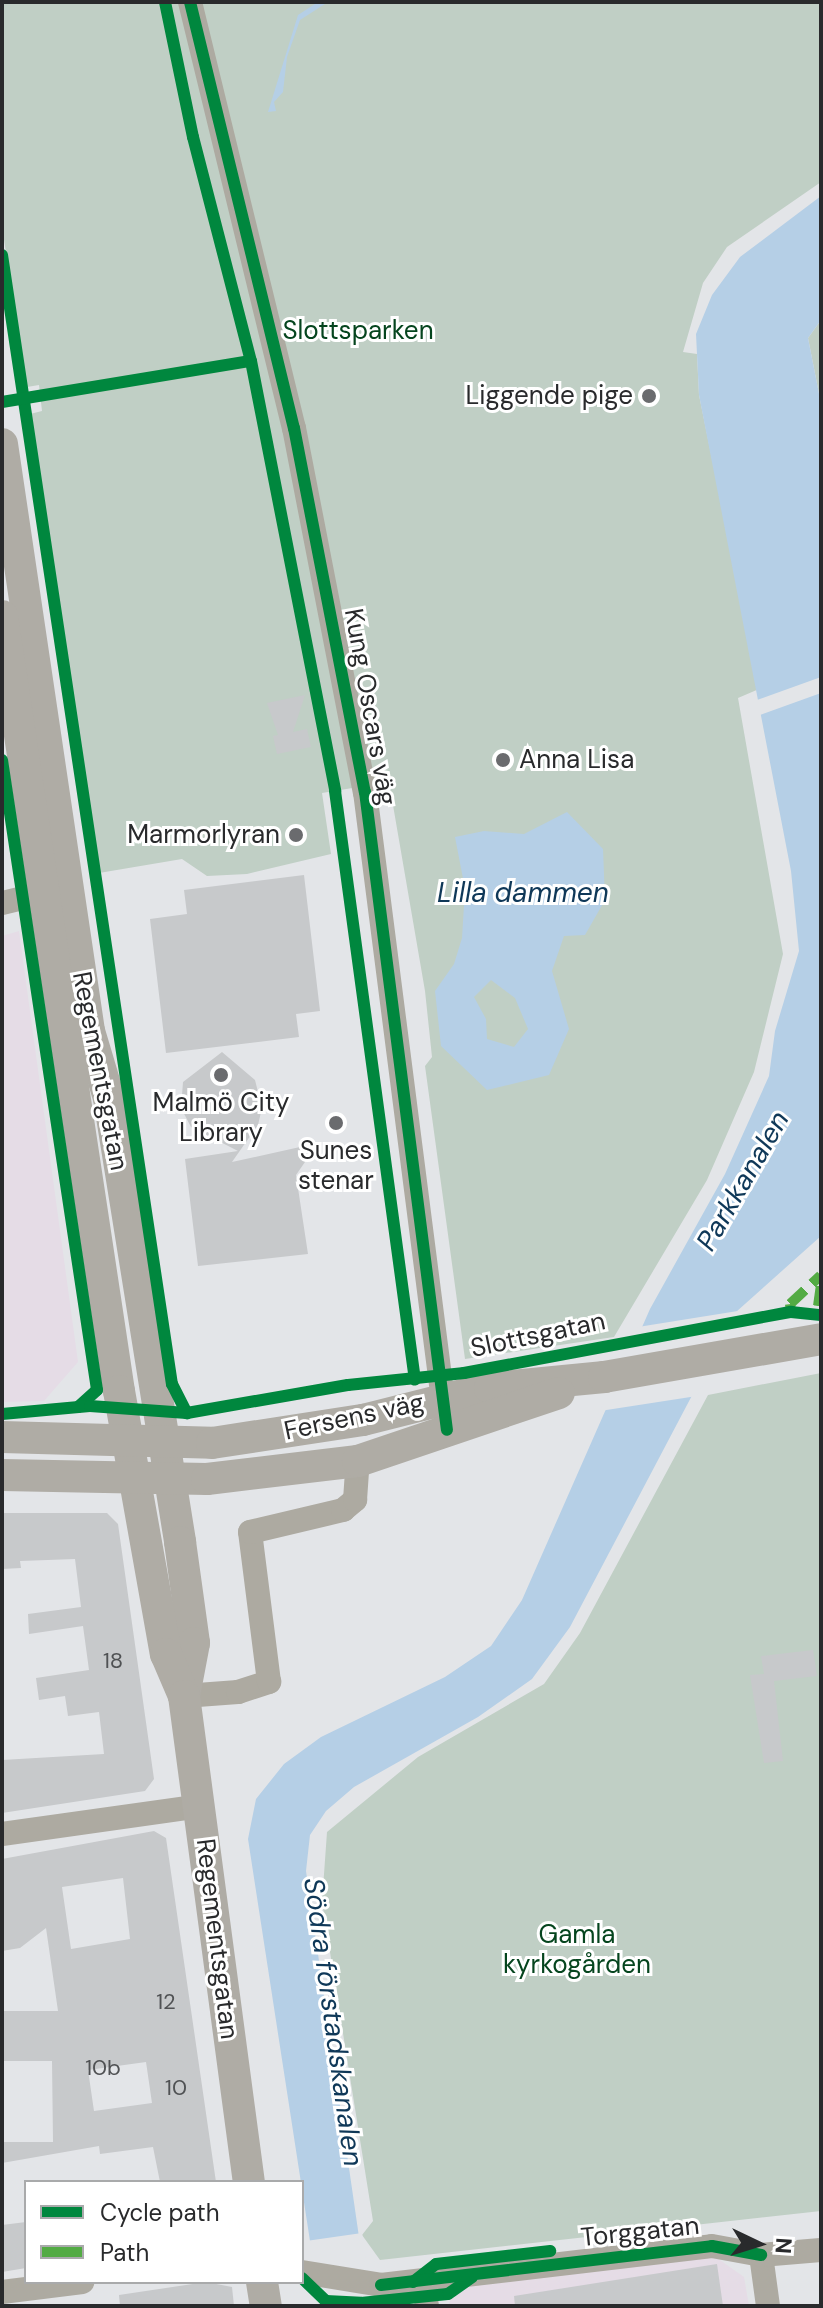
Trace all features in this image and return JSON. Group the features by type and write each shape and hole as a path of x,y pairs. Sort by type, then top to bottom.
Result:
{"main road":[{"name":"Regementsgatan","path":"2,444 89,1031 109,1098 194,1643 184,1696"},
{"name":"Regementsgatan","path":"2,616 128,1438 166,1654 184,1696 249,2180"},
{"path":"604,1377 821,1339"},
{"name":"Fersens väg","path":"2,1437 164,1441 250,1438 363,1420 442,1398 604,1377"},
{"name":"Fersens väg","path":"135,1475 239,1477 358,1461 604,1377"},
{"path":"2,1475 135,1475"},
{"path":"262,2284 266,2306"}],"street":[{"name":"Kung Oscars väg","path":"190,2 294,428 362,777 447,1430"},
{"path":"2,903 43,893"},
{"path":"184,1696 238,1692 269,1682 250,1532 343,1510 355,1500 358,1461"},
{"path":"2,1834 200,1806"},
{"name":"Torggatan","path":"304,2272 381,2285 712,2246 761,2255 821,2250"},
{"path":"761,2255 768,2306"},
{"path":"423,2281 427,2306"},
{"path":"2,2292 66,2284"}],"shaded area":[{"path":"19,931 78,1362 44,1401 2,1402 2,936"},
{"path":"710,2253 744,2277 749,2306 448,2306 456,2288"}],"green space":[{"name":"Slottsparken","path":"2,2 821,2 821,182 727,247 703,283 683,352 697,354 699,395 759,689 738,698 783,954 754,1072 707,1180 614,1337 465,1359 425,1066 432,1057 425,991 389,782 322,793 331,854 247,874 207,876 182,859 99,873 30,414 42,411 39,385 27,387 2,227"},
{"path":"821,320 821,404 808,338"},
{"name":"Gamla kyrkogården","path":"821,1373 821,2211 380,2260 362,2235 373,2221 322,1902 327,1832 418,1757 544,1684 580,1633 708,1395"}],"water":[{"path":"318,2 328,2 300,20 287,57 283,92 274,102 276,111 268,112 298,15"},
{"name":"Parkkanalen","path":"821,196 821,320 808,338 821,404 821,1236 736,1312 570,1627 532,1679 478,1717 354,1787 326,1811 310,1835 306,1871 369,2306 320,2306 304,2202 304,2180 301,2180 248,1839 256,1799 284,1764 321,1737 445,1677 491,1646 522,1600 650,1309 725,1174 769,1076 775,1031 799,951 791,871 699,395 696,334 712,295 740,257"},
{"name":"Lilla dammen","path":"567,812 603,849 605,900 585,935 564,936 552,971 569,1029 549,1075 487,1090 441,1046 435,991 454,964 462,938 465,889 455,837 484,831 524,834","holes":["491,980 515,998 528,1029 514,1047 487,1039 486,1019 474,997"]}],"pier":[{"path":"821,677 821,693 760,715 757,700"},
{"path":"744,1310 697,1396 600,1411 638,1327"},
{"path":"362,2233 373,2306 316,2306 306,2241"}],"building":[{"path":"305,695 293,732 307,729 311,747 277,754 273,736 278,735 267,703"},
{"path":"304,875 320,1011 296,1014 299,1037 166,1053 150,919 187,914 184,890"},
{"path":"222,1052 255,1080 262,1108 258,1125 232,1162 300,1147 305,1162 296,1175 308,1254 198,1266 185,1159 238,1151 191,1127 181,1108 183,1082"},
{"path":"2,1513 107,1513 118,1524 154,1779 145,1791 2,1813 2,1760 104,1754 99,1712 68,1716 65,1696 39,1700 36,1678 89,1670 83,1626 29,1634 28,1614 81,1607 75,1559 20,1561 21,1568 2,1569"},
{"path":"813,1650 817,1676 774,1681 783,1761 764,1763 750,1675 764,1674 761,1656"},
{"path":"154,1831 166,1838 216,2180 160,2180 153,2147 100,2154 99,2146 2,2163 2,2142 53,2142 52,2061 2,2061 2,2011 58,2011 46,1928 20,1948 2,1951 2,1859","holes":["123,1878 130,1939 71,1949 62,1887","146,2062 152,2103 94,2111 88,2070"]},
{"path":"24,2222 24,2268 2,2272 2,2225"},
{"path":"717,2264 723,2306 515,2306 514,2296"},
{"path":"193,2284 216,2284 232,2287 234,2306 120,2306 119,2295"}],"tram line":[{"path":"190,2 294,428 365,792 394,1009"}],"marked path":[{"path":"791,1312 790,1304 821,1275"},
{"path":"818,1306 821,1285"}],"cycle path":[{"path":"165,2 193,137 251,361 335,791 415,1380"},
{"path":"190,2 294,428 365,792 447,1430"},
{"path":"2,255 172,1384 187,1413"},
{"path":"2,402 251,361"},
{"path":"2,760 97,1390 78,1407"},
{"name":"Slottsgatan","path":"2,1414 90,1406 187,1413 348,1385 464,1373 791,1312 821,1315"},
{"path":"381,2285 712,2246 761,2255"},
{"path":"413,2282 436,2264 550,2251"},
{"path":"304,2280 326,2301 361,2303 448,2294 472,2277"}],"place":[{"name":"Liggende pige","path":"649,396"},
{"name":"Anna Lisa","path":"503,760"},
{"name":"Marmorlyran","path":"296,835"},
{"name":"Malmö City Library","path":"221,1075"},
{"name":"Sunes stenar","path":"336,1123"}],"water label":[{"name":"Södra förstadskanalen","path":"333,2022"}]}
